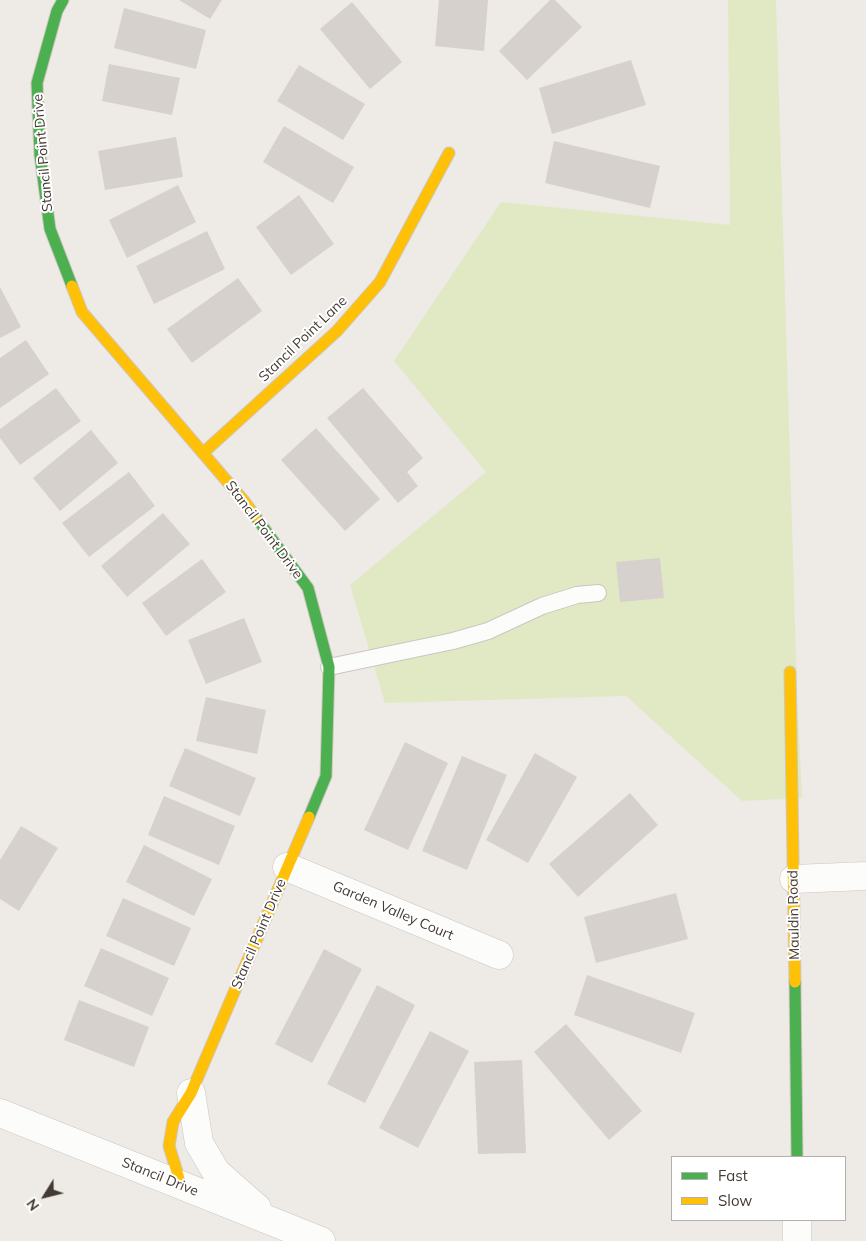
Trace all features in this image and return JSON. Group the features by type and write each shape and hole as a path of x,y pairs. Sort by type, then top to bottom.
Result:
{"street":[{"name":"Stancil Point Drive","path":"63,0 57,11 37,83 40,155 50,228 82,312 244,501 308,588 329,667 326,776 191,1093 173,1122 169,1146 180,1185"},
{"name":"Stancil Point Lane","path":"202,453 337,331 380,282 448,153"},
{"name":"Mauldin Road","path":"790,672 796,1156"},
{"name":"Garden Valley Court","path":"287,867 499,955"},
{"path":"794,879 866,876"},
{"path":"191,1093 199,1143 216,1172 274,1222"},
{"name":"Stancil Drive","path":"0,1113 321,1241"},
{"path":"797,1221 797,1241"}],"lane":[{"path":"329,667 453,641 488,631 542,606 577,594 598,593"}],"green space":[{"path":"728,0 776,0 802,798 742,801 626,696 385,703 350,585 486,472 394,361 501,202 730,225"}],"building":[{"path":"179,0 222,0 210,19"},
{"path":"439,0 488,0 484,51 435,46"},
{"path":"550,0 555,0 582,27 527,80 499,51"},
{"path":"352,2 402,62 370,89 320,29"},
{"path":"124,8 206,30 196,69 114,48"},
{"path":"631,60 646,105 552,134 539,88"},
{"path":"109,64 180,78 172,115 102,101"},
{"path":"299,65 365,104 343,140 277,101"},
{"path":"284,126 354,167 333,203 263,162"},
{"path":"176,137 183,177 105,190 98,151"},
{"path":"554,141 660,166 650,208 545,183"},
{"path":"178,185 196,222 127,258 109,220"},
{"path":"299,195 334,244 291,275 256,227"},
{"path":"207,231 225,269 154,304 136,266"},
{"path":"238,278 262,311 192,363 167,329"},
{"path":"0,287 21,327 0,338"},
{"path":"26,340 49,374 0,408 0,358"},
{"path":"56,388 81,421 20,465 0,438 0,429"},
{"path":"363,388 423,458 407,472 418,486 398,503 327,418"},
{"path":"316,428 380,499 345,531 281,460"},
{"path":"91,430 118,463 60,511 33,478"},
{"path":"129,472 155,506 89,557 62,523"},
{"path":"163,513 190,544 127,597 101,566"},
{"path":"660,558 664,598 620,602 616,562"},
{"path":"202,559 226,592 166,636 142,603"},
{"path":"244,618 262,662 206,684 188,640"},
{"path":"206,697 266,710 257,754 196,741"},
{"path":"405,742 448,763 408,850 364,830"},
{"path":"185,748 256,778 240,816 169,786"},
{"path":"535,753 577,777 528,863 486,840"},
{"path":"462,756 507,775 467,870 422,851"},
{"path":"630,793 658,825 578,897 549,864"},
{"path":"164,796 235,826 219,865 148,835"},
{"path":"21,826 58,848 19,911 0,899 0,860"},
{"path":"144,845 212,879 194,916 126,882"},
{"path":"676,893 688,939 596,963 584,917"},
{"path":"123,898 191,928 174,966 106,936"},
{"path":"101,948 169,978 152,1016 84,986"},
{"path":"324,949 362,969 312,1063 275,1044"},
{"path":"587,975 695,1013 681,1053 574,1015"},
{"path":"377,985 415,1005 365,1103 327,1084"},
{"path":"79,1000 149,1027 134,1067 64,1040"},
{"path":"566,1024 642,1111 609,1140 534,1052"},
{"path":"430,1031 469,1051 418,1148 379,1128"},
{"path":"522,1060 526,1153 478,1154 474,1062"}],"traffic: fast":[{"path":"63,0 57,11 37,83 40,155 50,229 72,286"},
{"path":"255,516 308,588 329,667 326,776 309,817"},
{"path":"795,982 797,1156"}],"traffic: slow":[{"path":"203,453 337,331 380,282 449,153"},
{"path":"72,286 82,312 255,516"},
{"path":"790,672 795,982"},
{"path":"181,1185 169,1146 173,1122 191,1093 309,817"}]}
